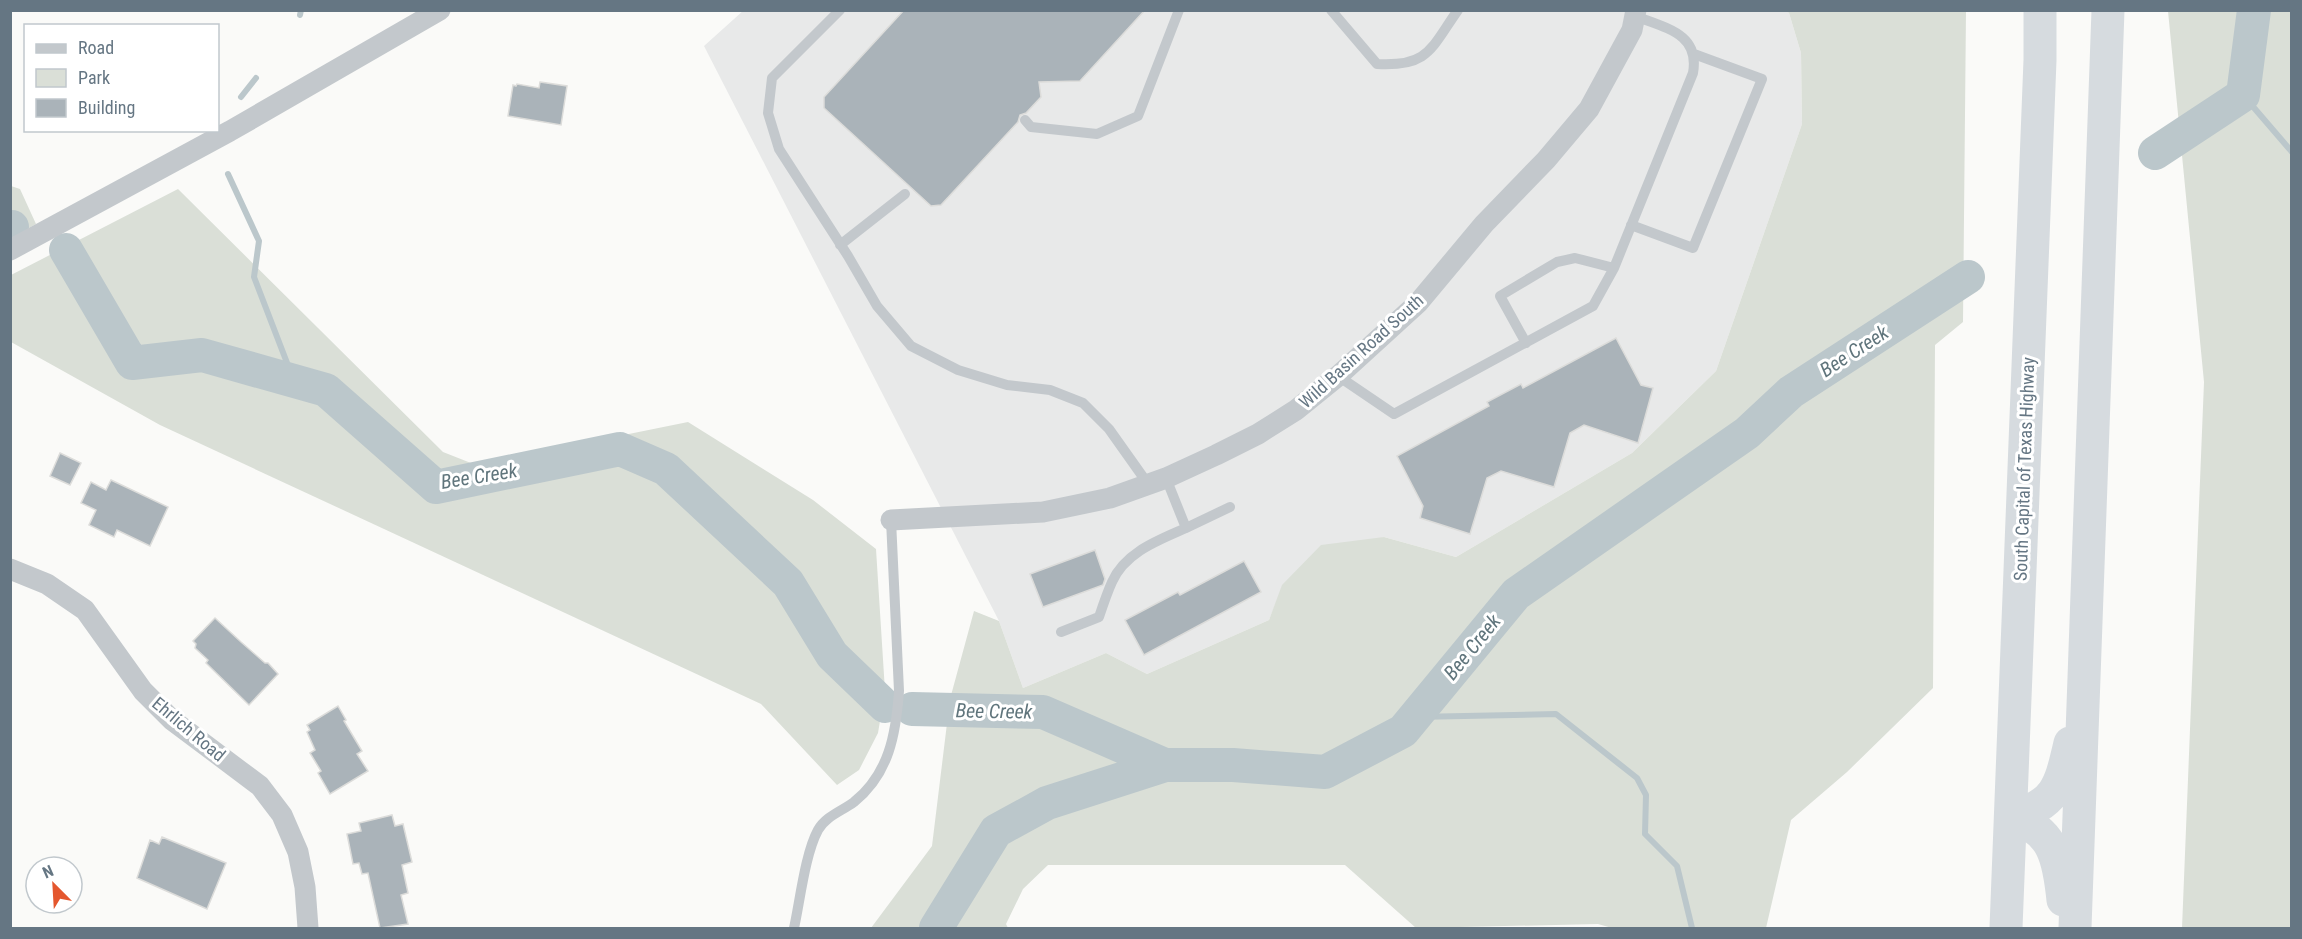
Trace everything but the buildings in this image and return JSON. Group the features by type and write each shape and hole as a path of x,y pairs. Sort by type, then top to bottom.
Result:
{"highway":[{"name":"South Capital of Texas Highway","path":"2006,928 2040,60 2040,10"},
{"path":"2075,928 2108,10"},
{"path":"2011,817 2042,804 2056,790 2061,780 2085,686"},
{"path":"2011,817 2037,828 2050,845 2060,876 2066,928"}],"street":[{"path":"10,250 230,132 440,10"},
{"name":"Wild Basin Road South","path":"891,520 1043,512 1110,498 1157,481 1258,434 1296,410 1338,376 1418,303 1484,224 1546,160 1589,110 1632,30 1636,13"},
{"name":"Ehrlich Road","path":"10,568 47,584 85,610 150,698 172,720 260,786 282,815 298,852 305,886 308,928"}],"lane":[{"path":"840,10 772,78 768,113 779,149 877,306 911,346 958,370 1007,385 1050,390 1083,403 1157,481 1186,528"},
{"path":"1025,120 1031,128 1097,134 1138,116 1179,10"},
{"path":"1331,10 1377,64 1398,66 1414,62 1435,46 1458,10"},
{"path":"1338,376 1394,414 1593,306 1614,268 1693,73 1696,60 1684,36 1636,13"},
{"path":"1631,225 1693,248 1762,79 1694,54"},
{"path":"840,245 905,194"},
{"path":"1526,343 1500,296 1557,262 1575,258 1614,268"},
{"path":"1061,632 1099,617 1112,580 1126,560 1153,543 1230,507"},
{"path":"794,928 811,848 818,830 827,820 854,802 869,787 882,770 891,748 897,720 899,691 891,520"}],"shaded area":[{"path":"744,10 1786,11 1789,13 1801,53 1802,124 1716,371 1632,453 1456,557 1384,537 1283,585 1269,620 1147,674 1106,653 1023,688 999,621 704,46"}],"green space":[{"path":"1786,11 1966,11 1963,322 1935,345 1933,688 1847,772 1791,820 1766,928 1612,928 1598,924 1416,928 1345,865 1048,865 1023,889 1006,924 1008,928 871,928 932,846 950,699 974,611 999,621 1023,688 1106,653 1147,674 1269,620 1282,585 1321,545 1384,537 1456,557 1632,453 1716,371 1802,124 1801,53 1789,13"},
{"path":"2168,11 2291,11 2291,928 2182,928 2204,382"},
{"path":"11,186 20,189 36,224 11,238"},
{"path":"178,189 443,452 476,465 688,422 813,500 876,549 885,691 878,733 859,770 837,785 761,704 160,425 11,342 11,275"}],"waterway":[{"path":"300,15 301,10"},
{"name":"Bee Creek","path":"2155,153 2243,95 2254,10"},
{"path":"241,97 256,78"},
{"path":"2243,95 2292,152"},
{"path":"228,174 259,241 254,277 294,381"},
{"name":"Bee Creek","path":"66,250 132,363 202,355 326,390 436,487 620,449 666,469 788,583 832,655 885,706"},
{"name":"Bee Creek","path":"912,709 1043,712 1165,765 1233,765 1325,772 1403,731 1516,594 1747,433 1791,392 1968,277"},
{"path":"1415,717 1556,714 1637,778 1646,795 1645,834 1677,866 1692,928"},
{"path":"936,928 996,831 1047,803 1165,765"}]}
